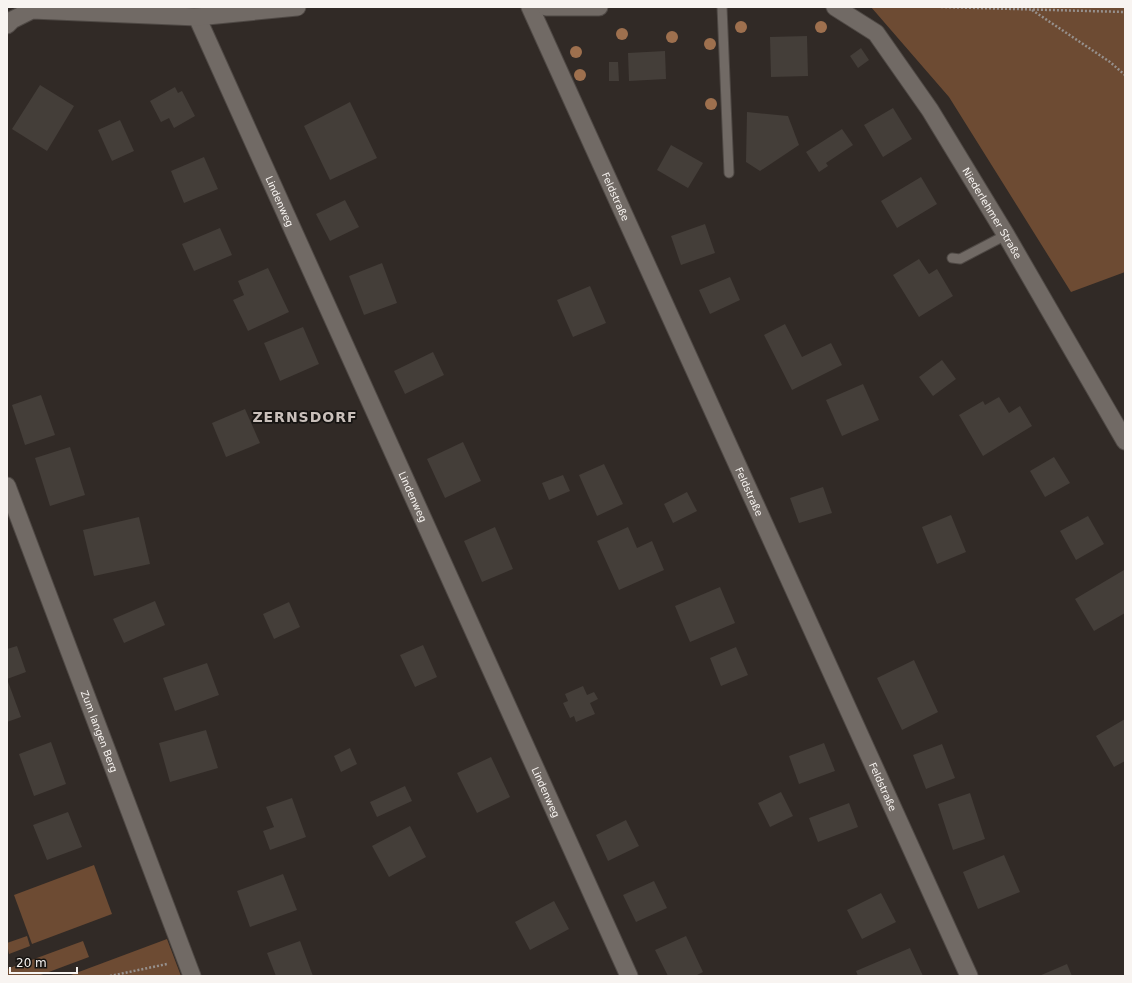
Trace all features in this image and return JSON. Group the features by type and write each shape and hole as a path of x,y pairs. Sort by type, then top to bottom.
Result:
{"street":[{"path":"7,25 12,20 32,10 197,17 297,7"},
{"name":"Feldstraße","path":"530,7 969,976"},
{"path":"546,7 599,7"},
{"name":"Niederlehmer Straße","path":"835,7 876,33 930,110 1006,234 1125,441"},
{"name":"Lindenweg","path":"197,17 629,976"},
{"name":"Zum langen Berg","path":"7,486 189,968"}],"lane":[{"path":"722,7 729,173"},
{"path":"952,258 960,259 1006,234"}],"path":[{"path":"941,7 1125,12"},
{"path":"1032,10 1110,62 1125,75"},
{"path":"110,976 189,968"}],"shaded area":[{"path":"871,7 1125,7 1125,272 1071,292 949,97"},
{"path":"94,865 112,914 32,944 14,895"},
{"path":"27,936 30,946 9,954 7,943"},
{"path":"167,939 181,976 68,976"},
{"path":"83,941 89,957 38,976 7,976 7,969"}],"building":[{"path":"807,36 808,76 771,77 770,37"},
{"path":"861,48 869,60 858,68 850,56"},
{"path":"665,51 666,79 629,81 628,53"},
{"path":"609,62 618,62 619,81 609,81"},
{"path":"40,85 74,106 47,151 12,129"},
{"path":"175,87 178,93 182,91 195,116 174,128 169,118 161,122 150,101"},
{"path":"350,102 377,158 330,180 304,126"},
{"path":"893,108 912,139 883,157 864,125"},
{"path":"747,112 788,116 799,145 760,171 746,162"},
{"path":"120,120 134,151 112,161 98,130"},
{"path":"842,129 853,145 826,163 828,166 819,172 806,152"},
{"path":"671,145 703,163 688,188 657,170"},
{"path":"204,157 218,189 184,203 171,171"},
{"path":"921,177 937,204 897,228 881,201"},
{"path":"345,200 359,227 330,241 316,214"},
{"path":"705,224 715,253 681,265 671,236"},
{"path":"220,228 232,255 194,271 182,244"},
{"path":"919,259 929,274 937,269 953,296 919,317 893,275"},
{"path":"382,263 397,303 364,315 349,276"},
{"path":"268,268 289,312 248,331 233,300 244,295 238,281"},
{"path":"730,277 740,300 710,314 699,290"},
{"path":"590,286 606,323 573,337 557,300"},
{"path":"785,324 802,357 831,343 842,365 792,390 764,335"},
{"path":"303,327 319,364 280,381 264,343"},
{"path":"433,352 444,375 405,394 394,371"},
{"path":"942,360 956,379 933,396 919,377"},
{"path":"863,384 879,420 842,436 826,400"},
{"path":"41,395 55,435 25,445 12,405"},
{"path":"999,397 1009,413 1020,406 1032,426 983,456 959,415 983,401 985,405"},
{"path":"245,409 260,443 226,457 212,423"},
{"path":"463,442 481,481 445,498 427,459"},
{"path":"70,447 85,495 50,506 35,458"},
{"path":"1054,457 1070,483 1045,497 1030,471"},
{"path":"604,464 623,504 597,516 579,475"},
{"path":"563,475 570,491 549,500 542,483"},
{"path":"823,487 832,513 799,523 790,498"},
{"path":"687,492 697,511 673,523 664,504"},
{"path":"951,515 966,552 937,564 922,527"},
{"path":"1088,516 1104,544 1076,560 1060,531"},
{"path":"139,517 150,564 94,576 83,530"},
{"path":"495,527 513,569 482,582 464,541"},
{"path":"628,527 637,548 652,541 664,570 619,590 597,541"},
{"path":"1124,570 1125,613 1094,631 1075,599"},
{"path":"720,587 735,623 690,642 675,606"},
{"path":"155,601 165,625 124,643 113,619"},
{"path":"289,602 300,627 274,639 263,614"},
{"path":"423,645 437,677 415,687 400,655"},
{"path":"17,646 26,672 7,679 7,649"},
{"path":"736,647 748,675 721,686 710,658"},
{"path":"914,660 938,712 902,730 877,678"},
{"path":"207,663 219,695 175,711 163,678"},
{"path":"7,679 21,717 7,722"},
{"path":"583,686 587,695 594,692 598,699 590,703 595,714 576,722 574,716 570,718 563,703 568,701 565,694"},
{"path":"1125,719 1125,761 1114,767 1096,736"},
{"path":"206,730 218,768 170,782 159,743"},
{"path":"51,742 66,784 34,796 19,754"},
{"path":"824,743 835,771 799,784 789,756"},
{"path":"942,744 955,778 926,789 913,755"},
{"path":"350,748 357,764 341,772 334,756"},
{"path":"491,757 510,797 477,813 457,773"},
{"path":"405,786 412,801 377,817 370,802"},
{"path":"781,792 793,816 770,827 758,803"},
{"path":"970,793 985,839 953,850 938,804"},
{"path":"292,798 306,837 270,850 263,831 274,827 266,807"},
{"path":"849,803 858,827 818,842 809,818"},
{"path":"68,812 82,847 47,860 33,825"},
{"path":"626,820 639,846 608,861 596,835"},
{"path":"410,826 426,857 389,877 372,846"},
{"path":"1004,855 1020,892 978,909 963,872"},
{"path":"283,874 297,910 250,927 237,891"},
{"path":"654,881 667,908 636,922 623,895"},
{"path":"881,893 896,922 862,939 847,910"},
{"path":"554,901 569,929 530,950 515,922"},
{"path":"686,936 703,972 695,976 668,976 655,950"},
{"path":"300,941 313,976 276,976 267,953"},
{"path":"910,948 923,976 858,976 856,971"},
{"path":"1067,964 1072,976 1039,976"}],"district":[{"name":"ZERNSDORF","path":"305,417"}]}
